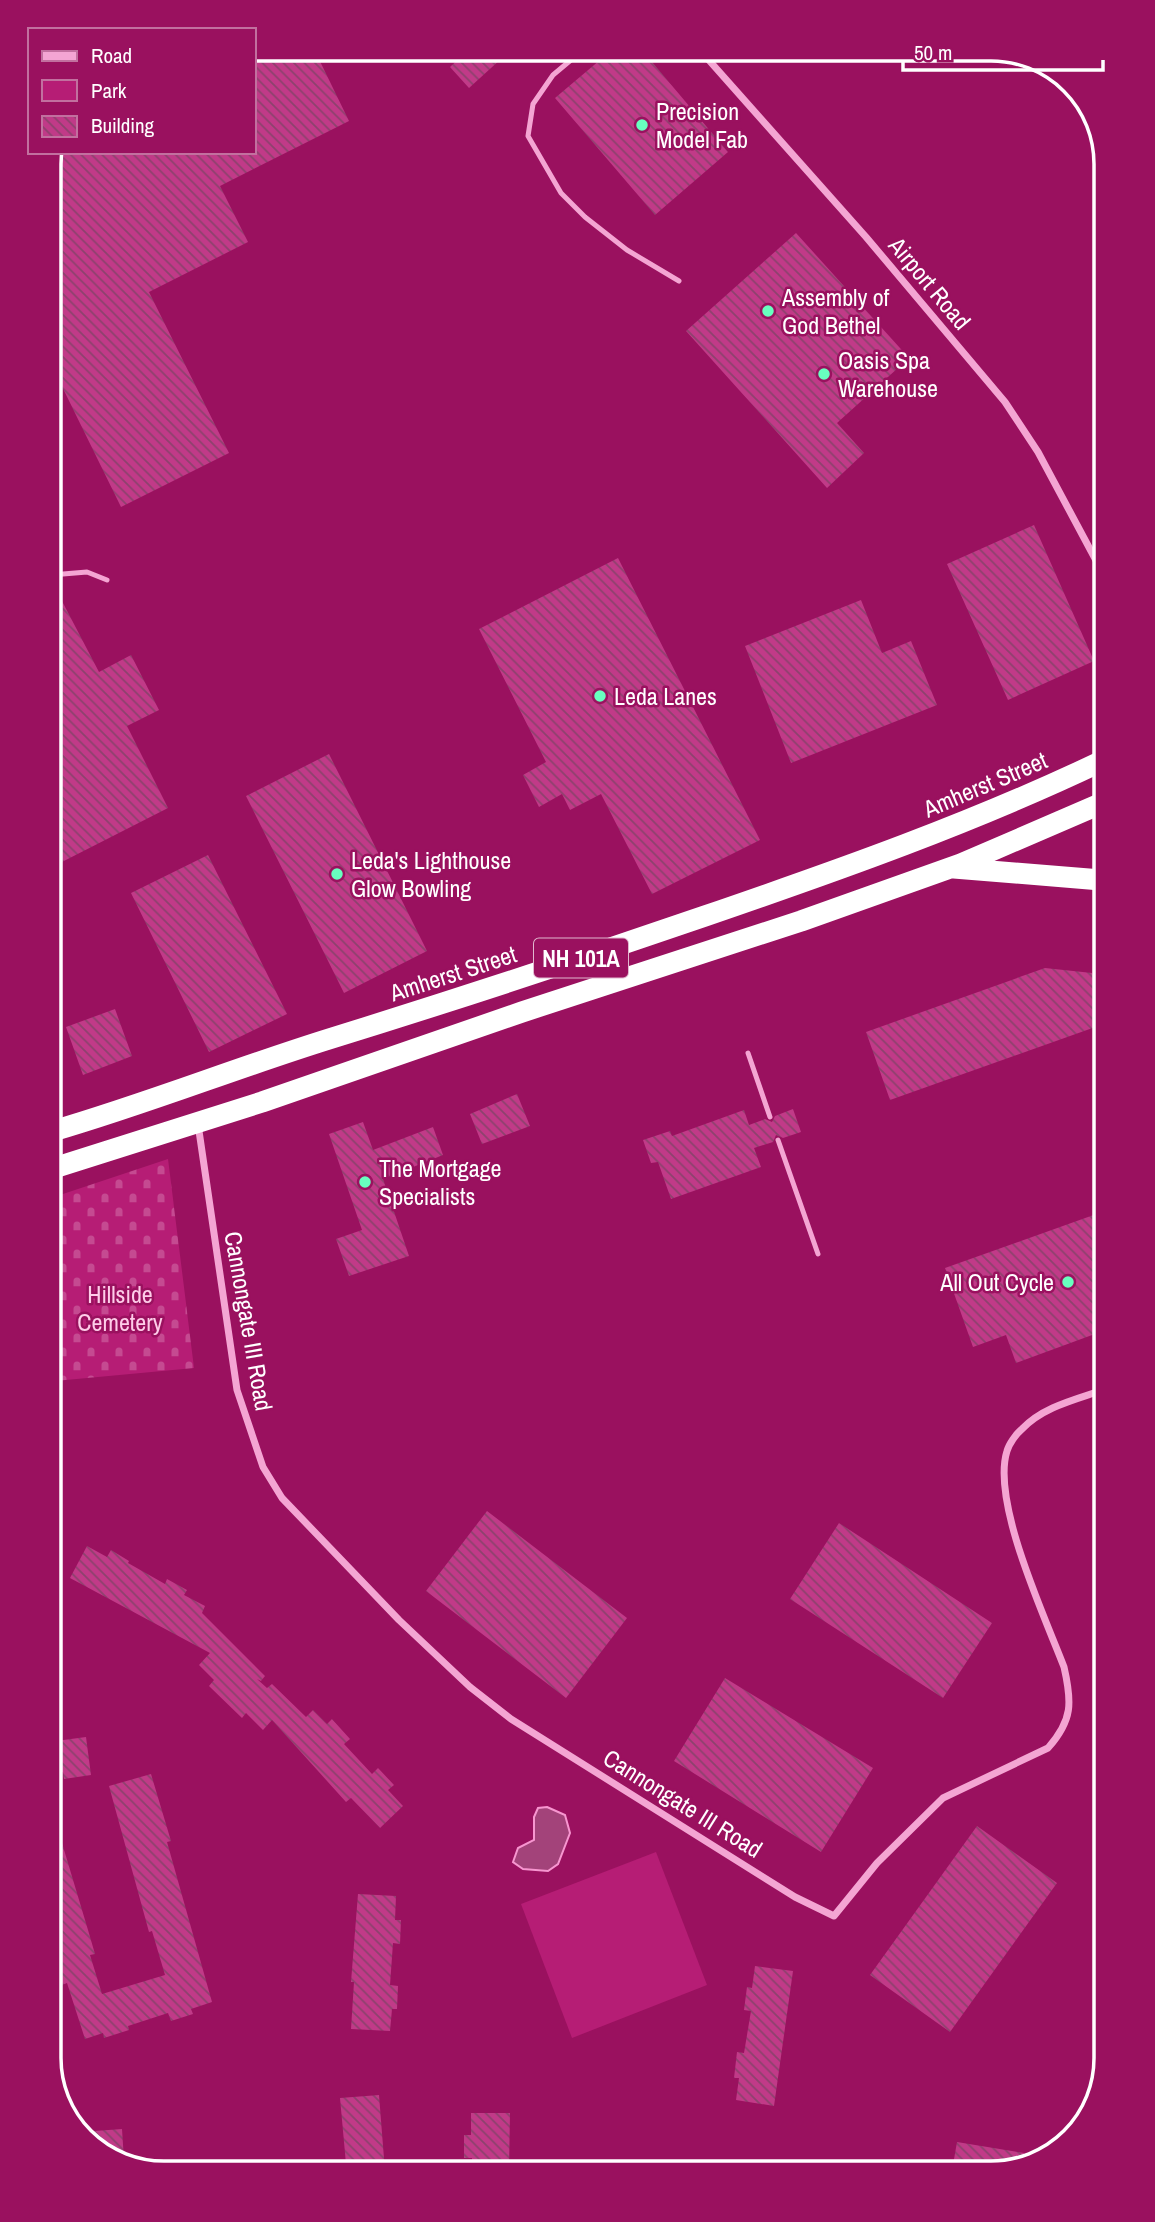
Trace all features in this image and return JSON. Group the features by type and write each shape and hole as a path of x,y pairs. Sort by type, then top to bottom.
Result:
{"highway":[{"name":"Amherst Street","path":"61,1128 466,997 813,879 1038,792 1094,765"},
{"name":"NH 101A","path":"61,1166 198,1123 522,1012 801,921 949,868 1094,807"},
{"path":"949,868 1094,879"}],"street":[{"name":"Airport Road","path":"710,61 866,237 1005,402 1038,452 1094,557"},
{"name":"Cannongate III Road","path":"198,1123 237,1390 263,1467 282,1498 437,1658 511,1718 795,1897 834,1916 877,1863 943,1798 1048,1748 1060,1734 1069,1712 1070,1690 1010,1518 1006,1490 1007,1451 1019,1431 1036,1416 1058,1405 1094,1393"}],"lane":[{"path":"570,61 553,75 533,104 528,136 561,193 585,218 627,250 679,281"},
{"path":"61,574 88,572 107,580"},
{"path":"748,1054 770,1117"},
{"path":"778,1140 818,1254"}],"green space":[{"name":"Hillside Cemetery","path":"168,1159 194,1368 61,1380 61,1195"},
{"path":"656,1852 707,1985 572,2038 521,1904"}],"shaded area":[{"path":"547,1807 565,1815 570,1833 558,1864 548,1871 523,1869 513,1862 518,1848 534,1840 534,1817 538,1808"}],"building":[{"path":"256,61 320,61 349,121 220,186 248,242 149,292 229,453 121,507 61,384 62,154 256,154"},
{"path":"456,61 499,61 469,88 450,67"},
{"name":"Precision Model Fab","path":"599,61 651,61 728,152 655,215 555,98"},
{"path":"796,233 909,358 837,423 864,453 827,488 686,331"},
{"path":"1034,525 1094,661 1008,700 947,564"},
{"name":"Leda Lanes","path":"618,558 760,840 652,894 601,794 570,810 562,794 539,807 523,775 546,762 479,629"},
{"path":"61,599 99,672 131,655 159,710 127,726 168,808 61,862"},
{"path":"861,600 882,653 911,641 937,705 791,763 745,646"},
{"name":"Leda's Lighthouse Glow Bowling","path":"329,754 427,951 344,993 246,796"},
{"path":"208,855 287,1014 209,1052 131,893"},
{"path":"1045,968 1092,973 1094,978 1094,1027 890,1100 866,1032"},
{"path":"115,1009 132,1056 83,1075 66,1027"},
{"path":"517,1094 530,1126 482,1144 470,1114"},
{"path":"793,1109 801,1132 783,1138 776,1135 773,1142 754,1148 761,1167 671,1199 658,1162 651,1163 643,1140 670,1131 672,1136 744,1110 749,1125 765,1119 772,1122 775,1116"},
{"name":"The Mortgage Specialists","path":"363,1122 373,1150 433,1127 443,1155 383,1179 409,1256 349,1276 336,1239 362,1230 329,1134"},
{"path":"1094,1215 1094,1334 1016,1363 1006,1335 973,1347 945,1268"},
{"path":"487,1511 627,1618 566,1698 426,1591"},
{"path":"839,1523 992,1623 943,1698 790,1599"},
{"path":"87,1546 107,1557 111,1550 165,1584 167,1579 187,1590 184,1595 205,1606 202,1613 265,1676 261,1681 257,1679 267,1688 272,1684 306,1717 313,1710 327,1724 332,1719 350,1739 344,1744 372,1774 378,1768 394,1785 388,1790 403,1806 380,1828 351,1798 346,1802 272,1720 263,1730 246,1713 242,1718 209,1686 214,1680 199,1665 210,1653 70,1578"},
{"path":"725,1678 873,1768 821,1852 674,1761"},
{"path":"86,1737 91,1775 64,1779 61,1772 61,1740"},
{"path":"151,1774 171,1841 167,1842 212,2002 191,2009 193,2014 171,2021 168,2013 128,2026 129,2030 104,2038 103,2033 85,2039 67,1983 61,1985 61,1843 95,1954 90,1955 102,1994 165,1975 152,1931 149,1932 109,1786"},
{"path":"977,1826 1057,1883 950,2032 870,1975"},
{"path":"358,1894 396,1896 395,1920 401,1920 400,1944 393,1943 390,1985 398,1986 397,2009 392,2009 390,2031 351,2029 354,1982 351,1982"},
{"path":"755,1966 793,1971 774,2106 736,2100 739,2078 734,2078 737,2052 744,2053 751,2011 744,2010 747,1987 752,1988"},
{"path":"379,2095 384,2161 346,2161 340,2098"},
{"path":"471,2113 510,2113 509,2161 472,2161 472,2158 464,2158 464,2135 471,2135"},
{"path":"122,2129 124,2152 113,2147 91,2131"},
{"path":"957,2142 1024,2153 1011,2159 954,2161"}],"place":[{"name":"Precision Model Fab","path":"642,125"},
{"name":"Assembly of God Bethel","path":"768,311"},
{"name":"Oasis Spa Warehouse","path":"824,374"},
{"name":"Leda Lanes","path":"600,696"},
{"name":"Leda's Lighthouse Glow Bowling","path":"337,874"},
{"name":"The Mortgage Specialists","path":"365,1182"},
{"name":"All Out Cycle","path":"1068,1282"}]}
